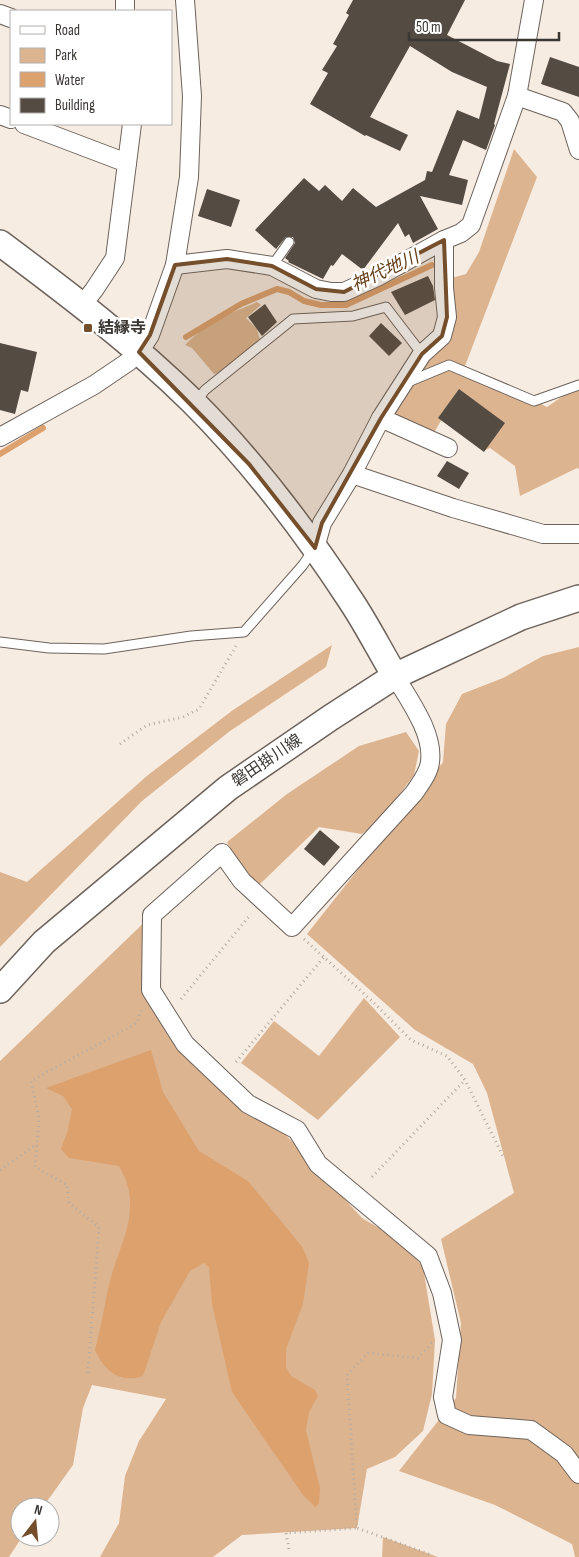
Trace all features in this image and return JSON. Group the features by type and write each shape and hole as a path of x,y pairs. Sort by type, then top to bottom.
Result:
{"main road":[{"path":"0,243 82,305 138,352 194,404 249,464 315,548 352,602 395,676"},
{"name":"磐田掛川線","path":"0,990 44,942 228,788 395,676 521,617 579,598"}],"street":[{"path":"0,436 94,385 128,362 150,335 175,265 190,168 192,96 185,0"},
{"path":"175,265 227,259 272,266 316,289 344,292 377,277 444,240 461,234 471,225 517,96 534,0"},
{"path":"517,96 562,112 570,121 579,150"},
{"path":"27,125 127,163"},
{"path":"82,305 115,258 132,125"},
{"path":"315,548 322,523 352,474 381,418 422,354 442,336 447,317 444,288 444,240"},
{"path":"381,418 448,448"},
{"path":"352,474 453,508 543,534 579,534"},
{"path":"395,676 424,728 430,750 430,762 427,772 414,793 292,927 242,881 222,853 152,915 151,990 185,1044 248,1104 297,1130 318,1164 428,1256 442,1293 452,1340 443,1397 447,1416 468,1425 531,1430 564,1454 579,1474"}],"lane":[{"path":"272,266 289,242"},
{"path":"194,404 205,390 293,319 353,316 386,307 422,354"},
{"path":"403,384 449,365 534,401 579,385"},
{"path":"0,642 49,648 104,649 191,636 244,632 315,548"}],"path":[{"path":"120,744 147,725 183,717 198,709 244,632"},
{"path":"181,999 263,900"},
{"path":"292,927 411,1040 447,1056 465,1080 504,1158"},
{"path":"236,1062 324,957"},
{"path":"88,1373 99,1227 69,1204 68,1185 35,1167 39,1118 31,1081 137,1023 146,996 151,990"},
{"path":"372,1177 465,1080"},
{"path":"0,1170 37,1143"},
{"path":"357,1528 347,1375 368,1353 418,1358 435,1340"},
{"path":"290,1549 286,1533 357,1528 429,1554"}],"highlighted area":[{"path":"444,240 447,317 442,336 422,354 381,418 322,523 315,548 249,464 139,352 150,335 175,265 227,259 272,266 316,289 344,292"}],"green space":[{"path":"514,149 537,177 465,366 547,407 579,385 579,469 577,468 520,496 515,466 490,448 485,450 458,391 435,431 440,445 381,419 445,323 444,280 466,274 479,252"},
{"path":"257,302 261,305 246,318 257,329 260,340 225,371 214,374 192,348 185,345 209,325"},
{"path":"332,645 326,667 230,731 142,801 0,947 0,872 27,882 148,775 233,710"},
{"path":"579,647 579,1557 575,1557 572,1544 495,1505 399,1471 456,1398 461,1323 441,1239 514,1193 487,1093 473,1064 415,1030 307,934 443,762 446,724 462,694 503,678 543,656"},
{"path":"406,732 419,751 414,775 380,820 362,834 319,827 259,885 247,876 227,842 287,794 359,746"},
{"path":"152,915 146,996 184,1048 286,1135 362,1218 403,1242 423,1267 435,1340 432,1394 423,1431 395,1457 367,1469 357,1528 242,1535 213,1557 100,1557 119,1523 125,1476 139,1441 166,1399 92,1385 83,1408 73,1465 50,1497 10,1497 10,1547 16,1547 9,1557 0,1557 0,1061"},
{"path":"364,998 400,1037 318,1120 241,1063 274,1021 319,1056"},
{"path":"383,1537 438,1557 382,1557"}],"water":[{"path":"151,1050 163,1092 199,1151 248,1181 303,1248 309,1263 303,1304 286,1349 286,1367 291,1376 315,1390 318,1396 309,1412 306,1430 320,1488 319,1504 315,1507 303,1495 232,1392 212,1304 209,1267 204,1263 190,1271 161,1322 143,1376 127,1378 113,1374 103,1364 95,1350 113,1269 128,1226 130,1197 119,1166 69,1158 61,1149 68,1130 72,1109 63,1096 46,1088"}],"building":[{"path":"353,0 465,0 447,35 497,61 510,64 495,125 486,150 463,140 449,175 468,180 462,205 420,196 438,229 413,243 409,234 405,237 398,223 363,270 342,254 333,266 331,265 323,279 288,262 285,258 295,243 293,237 286,237 276,249 255,230 304,178 319,191 325,185 342,201 353,188 376,207 425,180 427,171 432,172 457,110 479,119 487,87 452,72 410,46 370,117 408,135 400,151 365,136 310,104 328,73 322,70 337,46 333,44 349,15 346,13"},
{"path":"550,57 579,67 579,97 541,84"},
{"path":"207,189 240,200 231,227 198,216"},
{"path":"428,276 433,286 435,300 405,315 391,292"},
{"path":"265,304 277,322 262,336 248,317"},
{"path":"381,323 402,343 389,356 369,336"},
{"path":"0,343 37,352 28,392 21,390 15,414 0,410"},
{"path":"459,389 505,423 484,452 438,418"},
{"path":"447,461 469,473 459,489 437,476"},
{"path":"320,830 340,847 324,866 304,849"}],"waterway":[{"name":"神代地川","path":"186,337 241,304 277,289 289,292 304,301 321,305 346,305 432,265"},
{"name":"神代地川","path":"0,454 43,428"}],"place":[{"name":"結縁寺","path":"88,328"}]}
